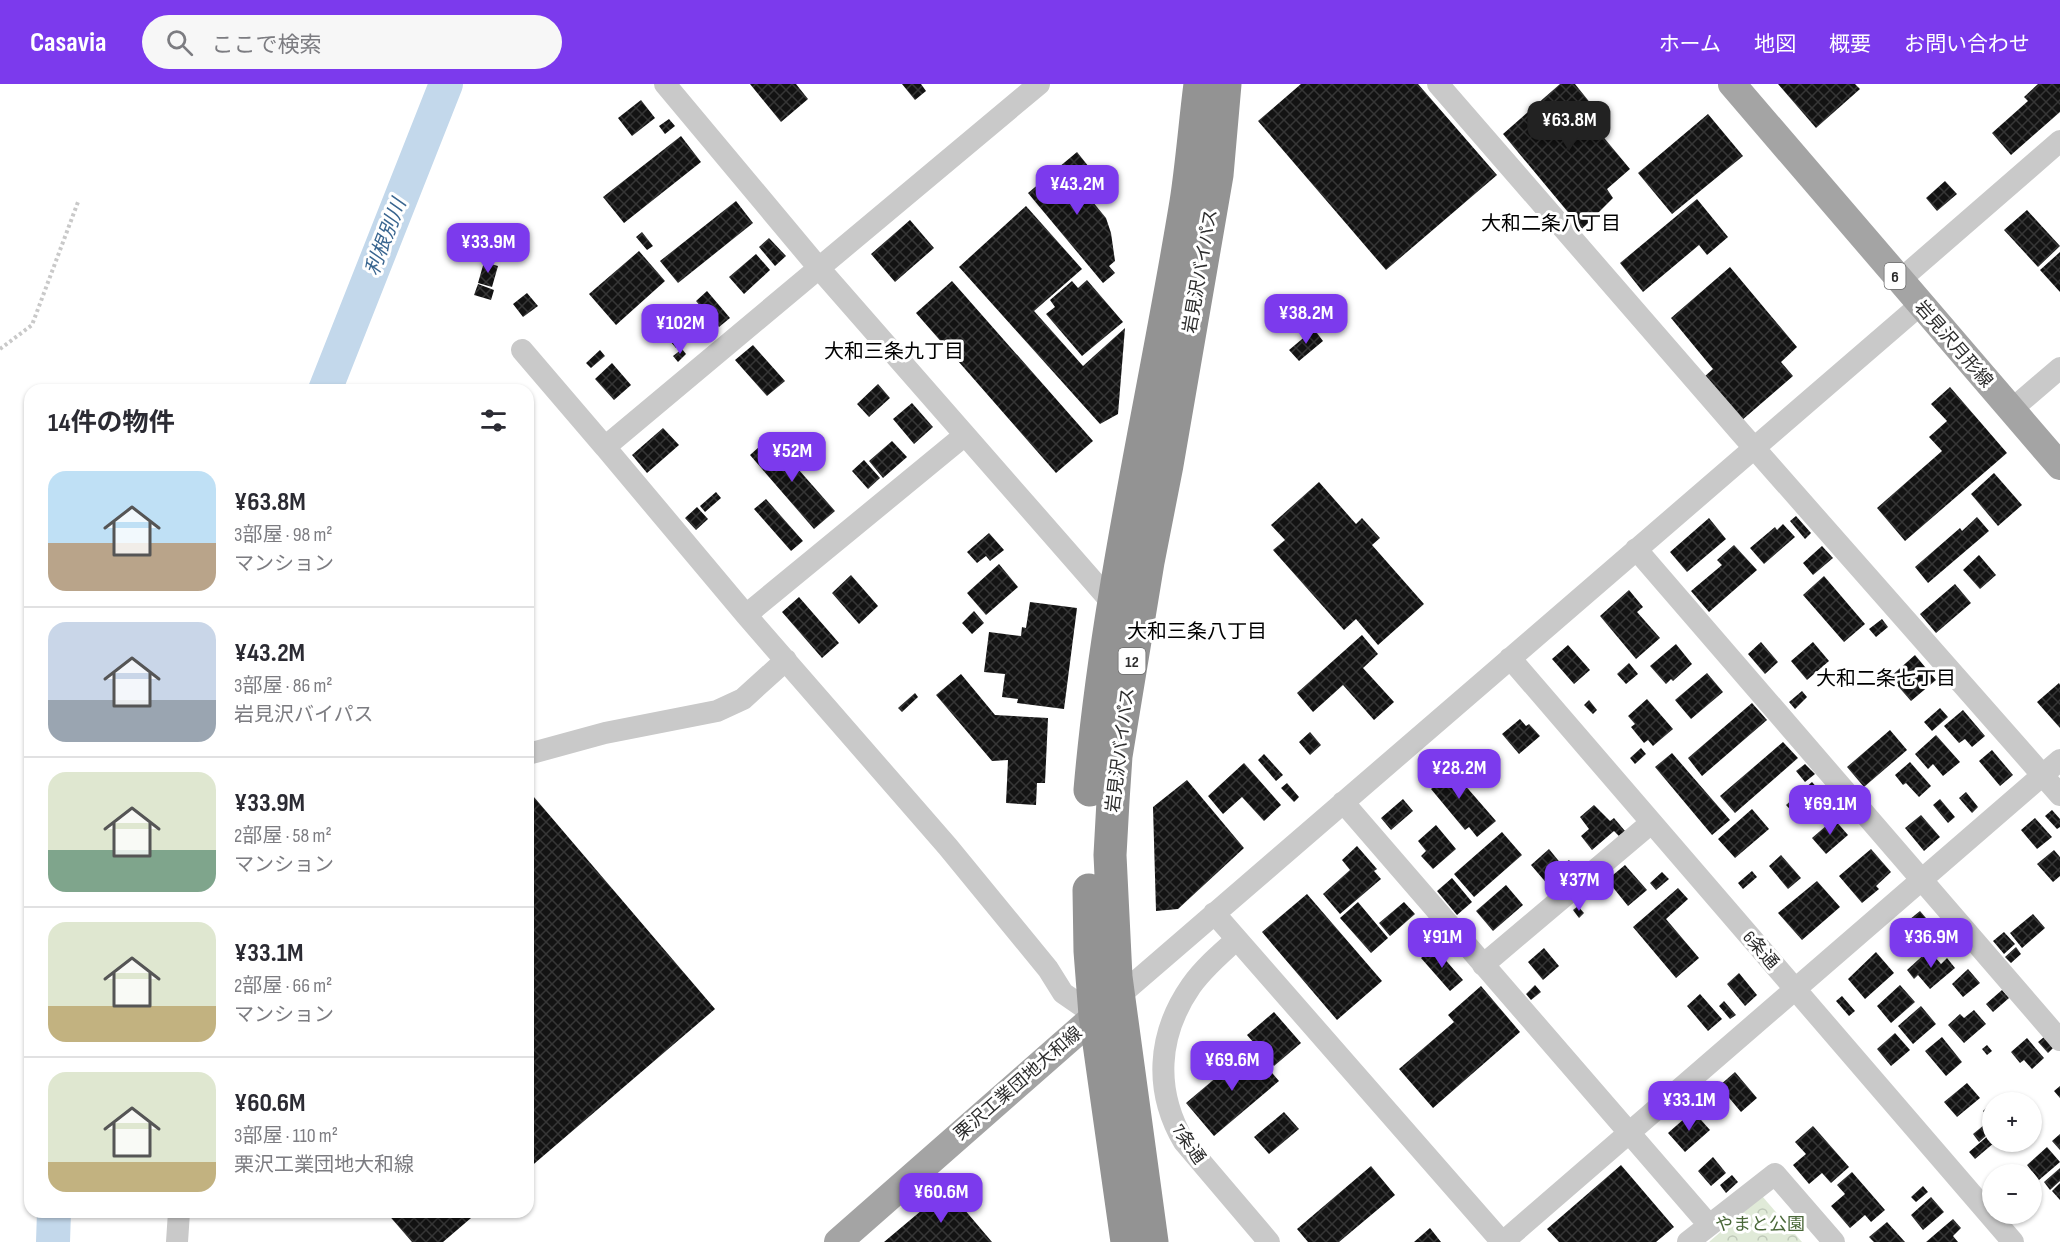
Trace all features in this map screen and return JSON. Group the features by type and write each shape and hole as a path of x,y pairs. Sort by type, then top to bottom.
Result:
{"highway":[{"name":"岩見沢バイパス","path":"1152,1242 1107,1006 1090,951 1088,871 1090,792 1097,716 1114,605 1183,216 1200,84"},
{"name":"岩見沢バイパス","path":"1127,1242 1107,1006 1114,944 1110,855 1116,756 1217,175 1225,84"}],"main road":[{"name":"岩見沢月形線","path":"1732,84 2060,466"},
{"name":"栗沢工業団地大和線","path":"838,1242 1107,1006"}],"street":[{"path":"664,84 818,267 1114,605"},
{"path":"605,447 1039,84"},
{"path":"1438,84 1754,448 2052,767 2060,795"},
{"path":"1899,280 2060,141"},
{"path":"522,350 746,615 948,847 1048,969 1063,993 1107,1006 1920,305"},
{"path":"2011,410 2060,368"},
{"path":"746,615 965,435"},
{"path":"1636,549 2060,1040"},
{"name":"6条通","path":"1510,658 2013,1242"},
{"path":"534,752 605,733 717,711 743,699 786,660"},
{"path":"1214,913 1503,1242 2052,767"},
{"path":"1343,802 1709,1225"},
{"path":"1483,965 1651,823"},
{"name":"7条通","path":"1236,940 1191,985 1176,1013 1165,1052 1162,1078 1171,1118 1184,1142 1269,1242"},
{"path":"1688,1242 1775,1173 1834,1242"},
{"path":"177,1242 179,1218"}],"path":[{"path":"0,350 32,325 78,202"}],"green space":[{"name":"やまと公園","path":"1762,1196 1802,1242 1709,1242"}],"building":[{"path":"750,84 796,84 808,99 781,122"},
{"path":"902,84 921,84 926,91 915,100"},
{"path":"1301,84 1418,84 1497,175 1386,270 1258,121"},
{"path":"1560,84 1575,84 1600,115 1590,121 1630,169 1607,189 1613,198 1582,229 1503,134"},
{"path":"1778,84 1855,84 1860,89 1816,128"},
{"path":"2038,84 2060,84 2060,112 2011,155 1992,133 2028,101 2024,97"},
{"path":"641,100 655,118 632,136 618,118"},
{"path":"1708,114 1743,156 1672,214 1638,173"},
{"path":"669,119 675,126 665,134 659,126"},
{"path":"681,136 701,162 624,223 603,197"},
{"path":"1077,152 1089,167 1074,179 1106,218 1111,233 1115,261 1109,266 1115,273 1103,283 1028,193"},
{"path":"1945,181 1957,194 1937,211 1926,198"},
{"path":"1697,199 1728,237 1707,255 1699,245 1643,292 1620,263"},
{"path":"736,201 753,223 678,283 660,261"},
{"path":"1026,206 1082,269 1034,311 1083,366 1125,328 1118,414 1100,424 959,267"},
{"path":"2027,210 2060,246 2038,267 2004,230"},
{"path":"910,220 934,248 895,282 871,254"},
{"path":"642,232 653,246 647,250 636,237"},
{"path":"769,238 786,256 775,266 759,247"},
{"path":"639,251 665,281 616,325 589,294"},
{"path":"2060,252 2060,292 2040,270"},
{"path":"756,254 770,270 744,294 729,277"},
{"path":"484,262 498,266 492,287 478,283"},
{"path":"1730,267 1797,347 1781,362 1793,376 1741,421 1704,377 1713,369 1671,318"},
{"path":"1087,280 1123,322 1082,356 1046,314 1055,307 1050,300 1072,281 1078,288"},
{"path":"952,281 1093,441 1056,473 916,313"},
{"path":"478,284 494,290 491,300 474,295"},
{"path":"707,291 730,318 719,327 696,301"},
{"path":"527,293 538,306 523,317 513,304"},
{"path":"685,311 699,328 676,348 662,332"},
{"path":"1314,329 1323,341 1299,361 1289,350"},
{"path":"753,345 785,381 767,396 735,360"},
{"path":"682,349 686,354 678,362 673,356"},
{"path":"600,350 605,356 591,368 586,363"},
{"path":"612,363 631,385 614,400 595,379"},
{"path":"878,384 890,398 869,417 857,404"},
{"path":"1950,387 2007,453 1905,541 1877,508 1942,451 1929,437 1947,421 1931,404"},
{"path":"912,403 933,427 914,444 893,419"},
{"path":"663,428 679,445 647,473 632,455"},
{"path":"770,437 835,511 814,529 750,455"},
{"path":"892,441 907,457 883,478 869,461"},
{"path":"864,460 880,478 868,489 852,471"},
{"path":"1994,473 2022,505 1998,526 1971,494"},
{"path":"1319,482 1356,524 1362,518 1380,538 1372,545 1424,604 1378,645 1356,619 1344,630 1273,550 1285,540 1271,525"},
{"path":"716,492 721,498 705,512 700,506"},
{"path":"766,499 803,541 791,551 754,509"},
{"path":"697,507 708,519 696,530 685,518"},
{"path":"1796,516 1811,533 1805,539 1790,521"},
{"path":"1977,517 1989,531 1928,583 1915,567 1960,528 1962,531"},
{"path":"1709,518 1726,539 1687,572 1670,552"},
{"path":"1783,524 1795,537 1764,564 1750,548 1775,527 1777,530"},
{"path":"989,533 1004,550 990,561 986,556 977,563 967,552"},
{"path":"1734,545 1757,570 1709,612 1691,591 1722,565 1717,560"},
{"path":"1822,546 1833,558 1813,575 1803,563"},
{"path":"1979,555 1996,575 1980,589 1963,570"},
{"path":"999,564 1018,587 986,615 967,593"},
{"path":"851,575 878,606 859,624 832,593"},
{"path":"1824,576 1865,624 1844,642 1803,595"},
{"path":"1955,584 1971,603 1936,633 1920,614"},
{"path":"1629,590 1643,607 1637,612 1660,638 1636,659 1600,616"},
{"path":"799,597 839,643 822,658 782,612"},
{"path":"1030,602 1077,608 1064,709 1017,703 1018,699 1002,697 1005,674 984,672 989,632 1021,636 1022,627 1026,628"},
{"path":"974,611 984,623 972,634 962,623"},
{"path":"1882,619 1888,627 1876,637 1869,629"},
{"path":"1362,635 1378,654 1363,668 1394,702 1374,720 1343,685 1313,712 1297,693"},
{"path":"1761,642 1778,662 1765,674 1748,654"},
{"path":"1813,642 1829,661 1807,680 1791,661"},
{"path":"1676,644 1692,664 1673,681 1671,679 1666,684 1650,666"},
{"path":"1568,645 1590,670 1574,684 1552,659"},
{"path":"1915,655 1936,680 1911,701 1890,677"},
{"path":"1629,663 1638,674 1626,684 1617,674"},
{"path":"1707,673 1723,692 1691,719 1675,700"},
{"path":"961,674 995,715 1048,718 1045,783 1037,783 1036,805 1006,803 1008,760 992,761 936,695"},
{"path":"2059,683 2060,685 2060,728 2037,702"},
{"path":"1802,691 1807,697 1795,709 1789,702"},
{"path":"915,693 918,697 902,712 898,708"},
{"path":"1647,699 1673,729 1653,746 1648,740 1644,743 1631,727 1635,724 1628,716"},
{"path":"1589,700 1597,710 1593,714 1584,705"},
{"path":"1752,703 1767,720 1702,776 1688,758"},
{"path":"1940,708 1948,717 1932,731 1924,722"},
{"path":"1963,710 1985,736 1972,747 1965,739 1959,743 1944,726"},
{"path":"1520,719 1526,726 1529,724 1540,736 1519,754 1502,734"},
{"path":"1890,730 1907,750 1864,787 1847,767"},
{"path":"1310,732 1321,745 1310,755 1299,742"},
{"path":"1936,735 1960,762 1943,776 1933,764 1928,769 1915,754"},
{"path":"1783,742 1798,758 1735,813 1720,796"},
{"path":"1641,748 1646,754 1635,764 1630,758"},
{"path":"1992,750 2013,775 2000,786 1979,761"},
{"path":"1672,753 1730,820 1712,835 1655,767"},
{"path":"1264,754 1283,775 1276,781 1258,760"},
{"path":"1443,760 1496,821 1477,837 1469,827 1465,830 1431,789 1434,786 1425,775"},
{"path":"1910,762 1931,786 1919,797 1906,783 1903,785 1895,775"},
{"path":"1244,763 1281,805 1264,821 1242,797 1223,814 1208,796"},
{"path":"1805,764 1815,774 1805,782 1796,771"},
{"path":"1187,780 1244,848 1178,909 1156,911 1153,807"},
{"path":"1812,782 1826,798 1800,820 1786,805"},
{"path":"1287,783 1299,797 1294,802 1281,788"},
{"path":"1966,792 1978,807 1972,813 1959,798"},
{"path":"534,797 715,1009 534,1164"},
{"path":"1403,799 1413,811 1391,830 1381,818"},
{"path":"1834,799 1839,806 1829,815 1823,808"},
{"path":"1940,799 1955,817 1948,823 1933,805"},
{"path":"1594,805 1610,821 1614,818 1625,831 1619,836 1614,831 1592,850 1581,836 1589,829 1580,817"},
{"path":"1752,809 1769,829 1735,858 1718,839"},
{"path":"2052,810 2060,819 2060,827 2057,829 2045,816"},
{"path":"1921,815 1940,837 1924,851 1905,828"},
{"path":"2035,818 2052,837 2037,849 2021,830"},
{"path":"1834,819 1848,835 1826,854 1812,838"},
{"path":"1436,825 1456,849 1433,869 1421,856 1426,851 1418,841"},
{"path":"1502,832 1522,855 1474,897 1454,874"},
{"path":"1357,846 1377,869 1374,871 1381,879 1340,914 1323,894 1350,870 1342,860"},
{"path":"1549,849 1562,865 1569,860 1575,868 1569,873 1567,871 1549,886 1531,865"},
{"path":"1871,849 1891,872 1876,886 1879,889 1862,903 1839,876"},
{"path":"2054,850 2060,857 2060,876 2053,882 2037,864"},
{"path":"1781,855 1801,878 1788,889 1769,866"},
{"path":"1625,865 1647,890 1628,906 1607,880"},
{"path":"1752,871 1757,877 1743,889 1738,883"},
{"path":"1662,872 1669,879 1656,890 1650,883"},
{"path":"1452,878 1472,902 1457,915 1437,891"},
{"path":"1817,881 1840,907 1802,940 1778,913"},
{"path":"1506,885 1523,905 1493,931 1476,911"},
{"path":"1678,888 1688,899 1666,919 1699,958 1676,978 1633,927"},
{"path":"1307,894 1382,981 1337,1020 1262,932"},
{"path":"1358,902 1388,938 1371,953 1340,918"},
{"path":"1404,902 1415,914 1390,936 1379,923"},
{"path":"1578,906 1584,913 1579,918 1573,910"},
{"path":"1920,911 1938,932 1923,946 1904,924"},
{"path":"2033,914 2045,928 2022,948 2010,933"},
{"path":"2004,932 2015,944 2004,954 1993,941"},
{"path":"1950,934 1955,939 1948,946 1943,941"},
{"path":"1441,940 1453,952 1447,957 1436,945"},
{"path":"1434,947 1463,980 1450,991 1421,958"},
{"path":"2016,947 2021,954 2011,963 2005,957"},
{"path":"1544,948 1559,966 1543,980 1528,962"},
{"path":"1929,950 1941,964 1947,958 1955,968 1930,989 1918,975 1914,979 1907,970"},
{"path":"1876,952 1894,973 1865,999 1848,979"},
{"path":"1968,969 1980,983 1963,997 1952,984"},
{"path":"1739,973 1757,995 1745,1006 1727,984"},
{"path":"1535,985 1541,992 1531,1000 1526,994"},
{"path":"1900,985 1915,1002 1891,1023 1877,1006"},
{"path":"1481,986 1520,1032 1433,1108 1399,1069 1454,1022 1448,1015"},
{"path":"2002,990 2009,998 1993,1012 1986,1004"},
{"path":"1700,994 1722,1019 1708,1031 1687,1006"},
{"path":"1842,996 1855,1011 1849,1016 1836,1001"},
{"path":"1724,1001 1736,1015 1730,1019 1719,1006"},
{"path":"1921,1006 1936,1024 1913,1044 1898,1026"},
{"path":"1974,1010 1986,1024 1964,1043 1948,1025 1960,1014 1964,1018"},
{"path":"1274,1012 1301,1043 1274,1066 1247,1035"},
{"path":"1895,1033 1910,1050 1891,1066 1877,1049"},
{"path":"1942,1037 1962,1062 1946,1076 1925,1051"},
{"path":"2044,1037 2053,1048 2048,1053 2038,1042"},
{"path":"2027,1038 2044,1058 2032,1069 2024,1060 2020,1063 2011,1052"},
{"path":"1987,1045 1992,1051 1987,1055 1982,1049"},
{"path":"1251,1048 1279,1081 1214,1136 1186,1103"},
{"path":"1735,1072 1757,1098 1741,1112 1719,1086"},
{"path":"1967,1083 1980,1098 1957,1117 1944,1102"},
{"path":"2060,1086 2060,1098 2054,1091"},
{"path":"1709,1092 1724,1110 1717,1116 1710,1108 1706,1112 1697,1102"},
{"path":"1693,1111 1710,1130 1685,1152 1668,1133"},
{"path":"1284,1112 1299,1129 1269,1154 1254,1137"},
{"path":"1813,1126 1849,1167 1831,1183 1822,1173 1809,1184 1793,1165 1806,1154 1795,1142"},
{"path":"1982,1127 1982,1139 1979,1142 1973,1134"},
{"path":"2060,1134 2060,1150 2052,1141"},
{"path":"1982,1141 1983,1152 1975,1159 1969,1152"},
{"path":"2047,1147 2060,1162 2042,1177 2042,1164 2028,1164"},
{"path":"1713,1157 1726,1173 1711,1186 1698,1171"},
{"path":"1621,1165 1674,1227 1656,1242 1559,1242 1547,1229"},
{"path":"1371,1166 1395,1195 1339,1242 1308,1242 1297,1229"},
{"path":"2060,1168 2060,1181 2050,1190 2044,1182"},
{"path":"1852,1172 1885,1210 1871,1222 1865,1215 1850,1228 1831,1206 1845,1194 1837,1185"},
{"path":"1732,1175 1738,1182 1726,1193 1720,1185"},
{"path":"2060,1183 2060,1200 2052,1191"},
{"path":"1923,1186 1928,1192 1916,1202 1911,1197"},
{"path":"947,1189 992,1242 884,1242"},
{"path":"1931,1197 1944,1212 1923,1230 1911,1215"},
{"path":"391,1218 471,1218 443,1242 412,1242"},
{"path":"1953,1219 1961,1228 1953,1236 1958,1242 1926,1242"},
{"path":"1887,1222 1905,1242 1874,1242 1869,1237"},
{"path":"1430,1228 1441,1242 1414,1242"}],"waterway":[{"name":"利根別川","path":"327,384 446,84"},
{"name":"利根別川","path":"53,1242 54,1218"}],"district":[{"name":"大和二条八丁目","path":"1551,223"},
{"name":"大和三条九丁目","path":"894,351"},
{"name":"大和三条八丁目","path":"1197,631"},
{"name":"大和二条七丁目","path":"1886,678"}]}
